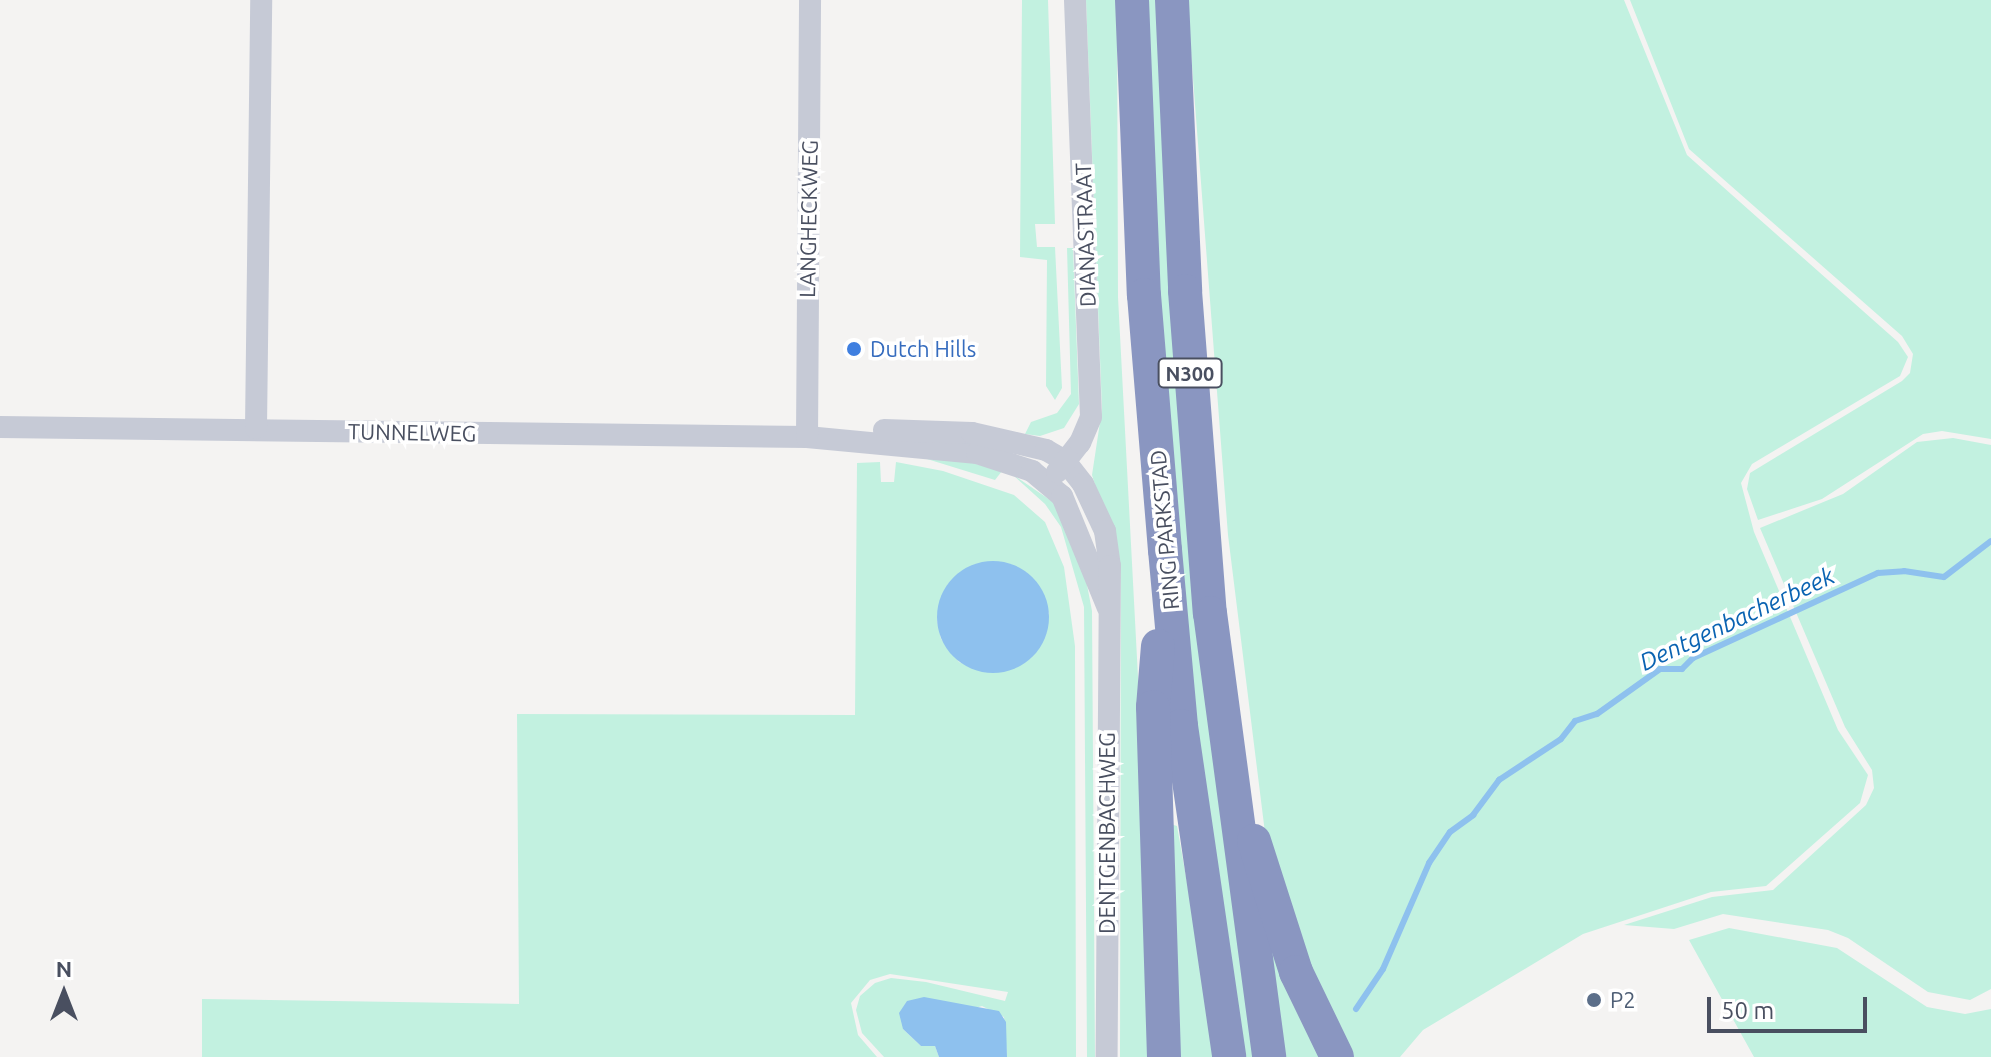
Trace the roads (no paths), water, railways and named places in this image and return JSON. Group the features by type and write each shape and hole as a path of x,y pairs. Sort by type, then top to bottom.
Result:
{"highway":[{"name":"RING PARKSTAD","path":"1132,0 1144,295 1165,550 1183,740 1229,1057"},
{"name":"RING PARKSTAD","path":"1172,0 1193,415 1225,744 1269,1057"},
{"name":"N300","path":"1164,1057 1153,707 1165,550"},
{"name":"N300","path":"1225,744 1287,946 1337,1057"}],"street":[{"path":"256,428 261,0"},
{"name":"LANGHECKWEG","path":"810,0 816,438"},
{"name":"DIANASTRAAT","path":"1065,461 1086,432 1091,401 1075,0"},
{"name":"TUNNELWEG","path":"0,427 256,428 816,438 977,453 1032,471 1050,483"},
{"name":"TUNNELWEG","path":"816,438 849,430 972,433 1046,450 1065,461"},
{"path":"1050,483 1065,461"},
{"name":"DENTGENBACHWEG","path":"1065,461 1083,484 1105,531 1108,608 1107,1057"},
{"name":"DENTGENBACHWEG","path":"1050,483 1075,520 1108,608"}],"water":[{"path":"993,561 1014,566 1032,578 1044,596 1049,617 1044,638 1032,656 1014,668 993,673 972,668 954,656 942,638 937,617 942,596 954,578 972,566"},
{"path":"924,997 999,1011 1006,1022 1007,1057 939,1057 935,1046 921,1046 903,1029 899,1013 907,1001"}],"waterway":[{"name":"Dentgenbacherbeek","path":"1356,1009 1383,969 1429,863 1450,832 1473,815 1499,780 1561,739 1575,721 1597,714 1660,669 1682,669 1693,658 1878,573 1904,571 1944,577 1991,541"}],"place":[{"name":"Dutch Hills","path":"854,349"},
{"name":"P2","path":"1594,1000"}]}
